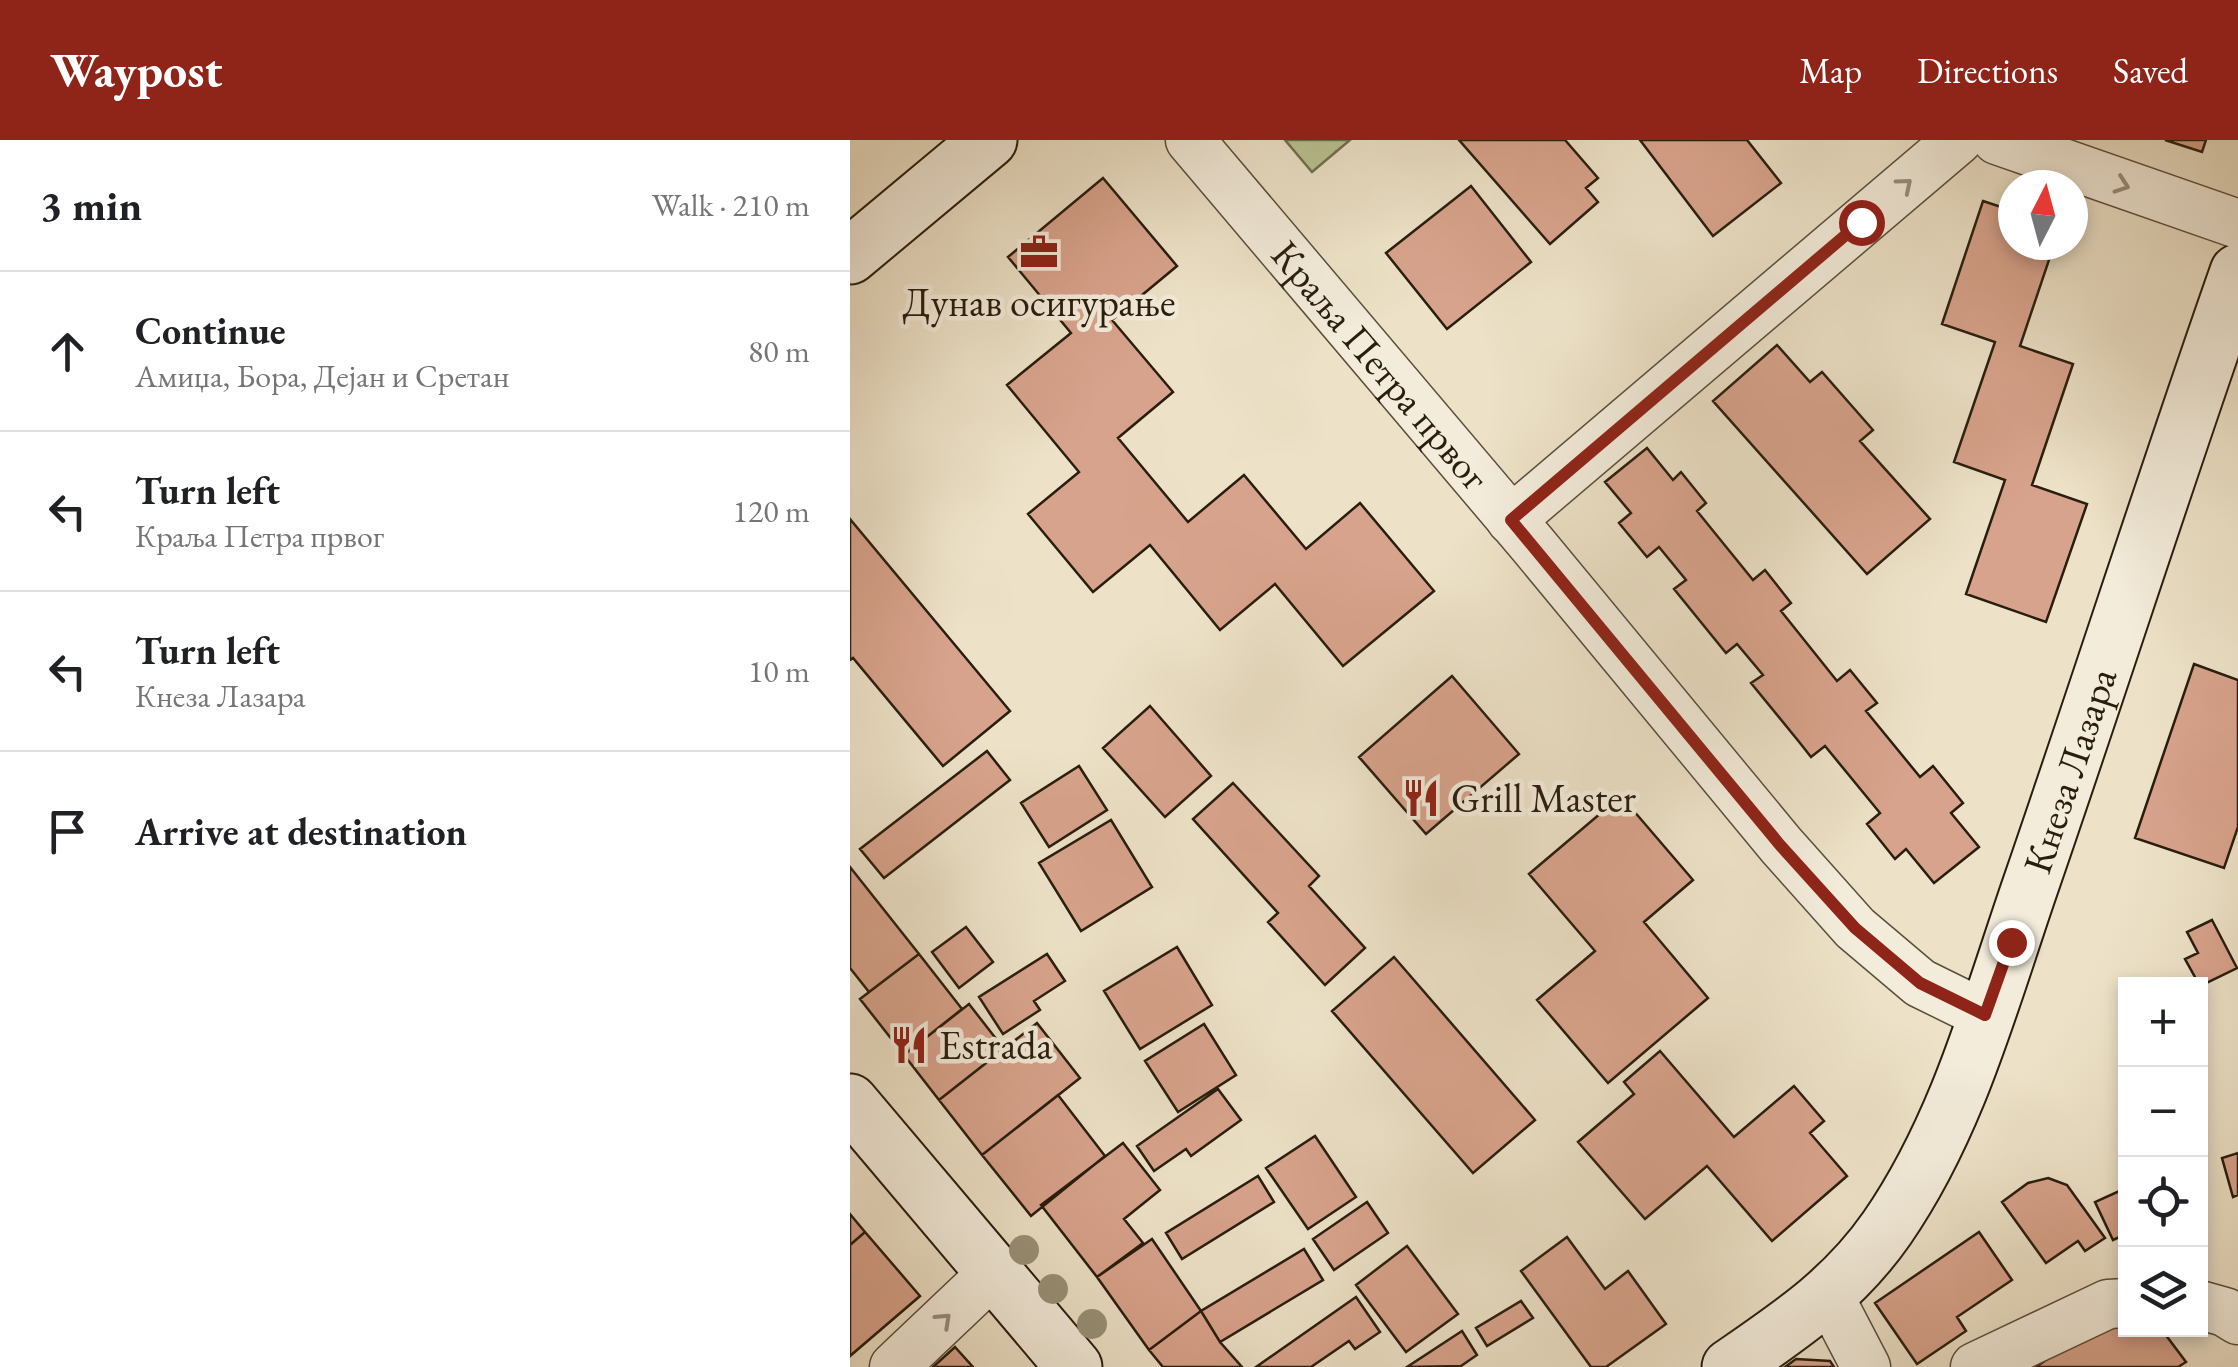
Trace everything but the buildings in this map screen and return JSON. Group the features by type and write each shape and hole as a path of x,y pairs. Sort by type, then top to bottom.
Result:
{"street":[{"path":"850,256 989,140"},
{"name":"Краља Петра првог","path":"1190,140 1780,845 1855,928 1920,983 1985,1015"},
{"path":"1511,520 1958,140"},
{"path":"1998,140 2238,224"},
{"name":"Кнеза Лазара","path":"1730,1367 1829,1296 1885,1230 1921,1175 1946,1123 2238,272"},
{"path":"850,1102 1074,1367"},
{"path":"894,1367 993,1273"},
{"path":"1829,1296 1866,1367"},
{"path":"1974,1367 2108,1304 2118,1303"},
{"path":"2208,1307 2238,1320"}],"green space":[{"path":"1285,140 1350,140 1312,172"}],"place":[{"name":"Дунав осигурање","path":"1039,252"},
{"name":"Grill Master","path":"1421,798"},
{"name":"Estrada","path":"909,1045"}],"route":[{"path":"1861,222 1511,520 1780,845 1855,928 1886,956 1920,983 1985,1015 2011,942"}]}
